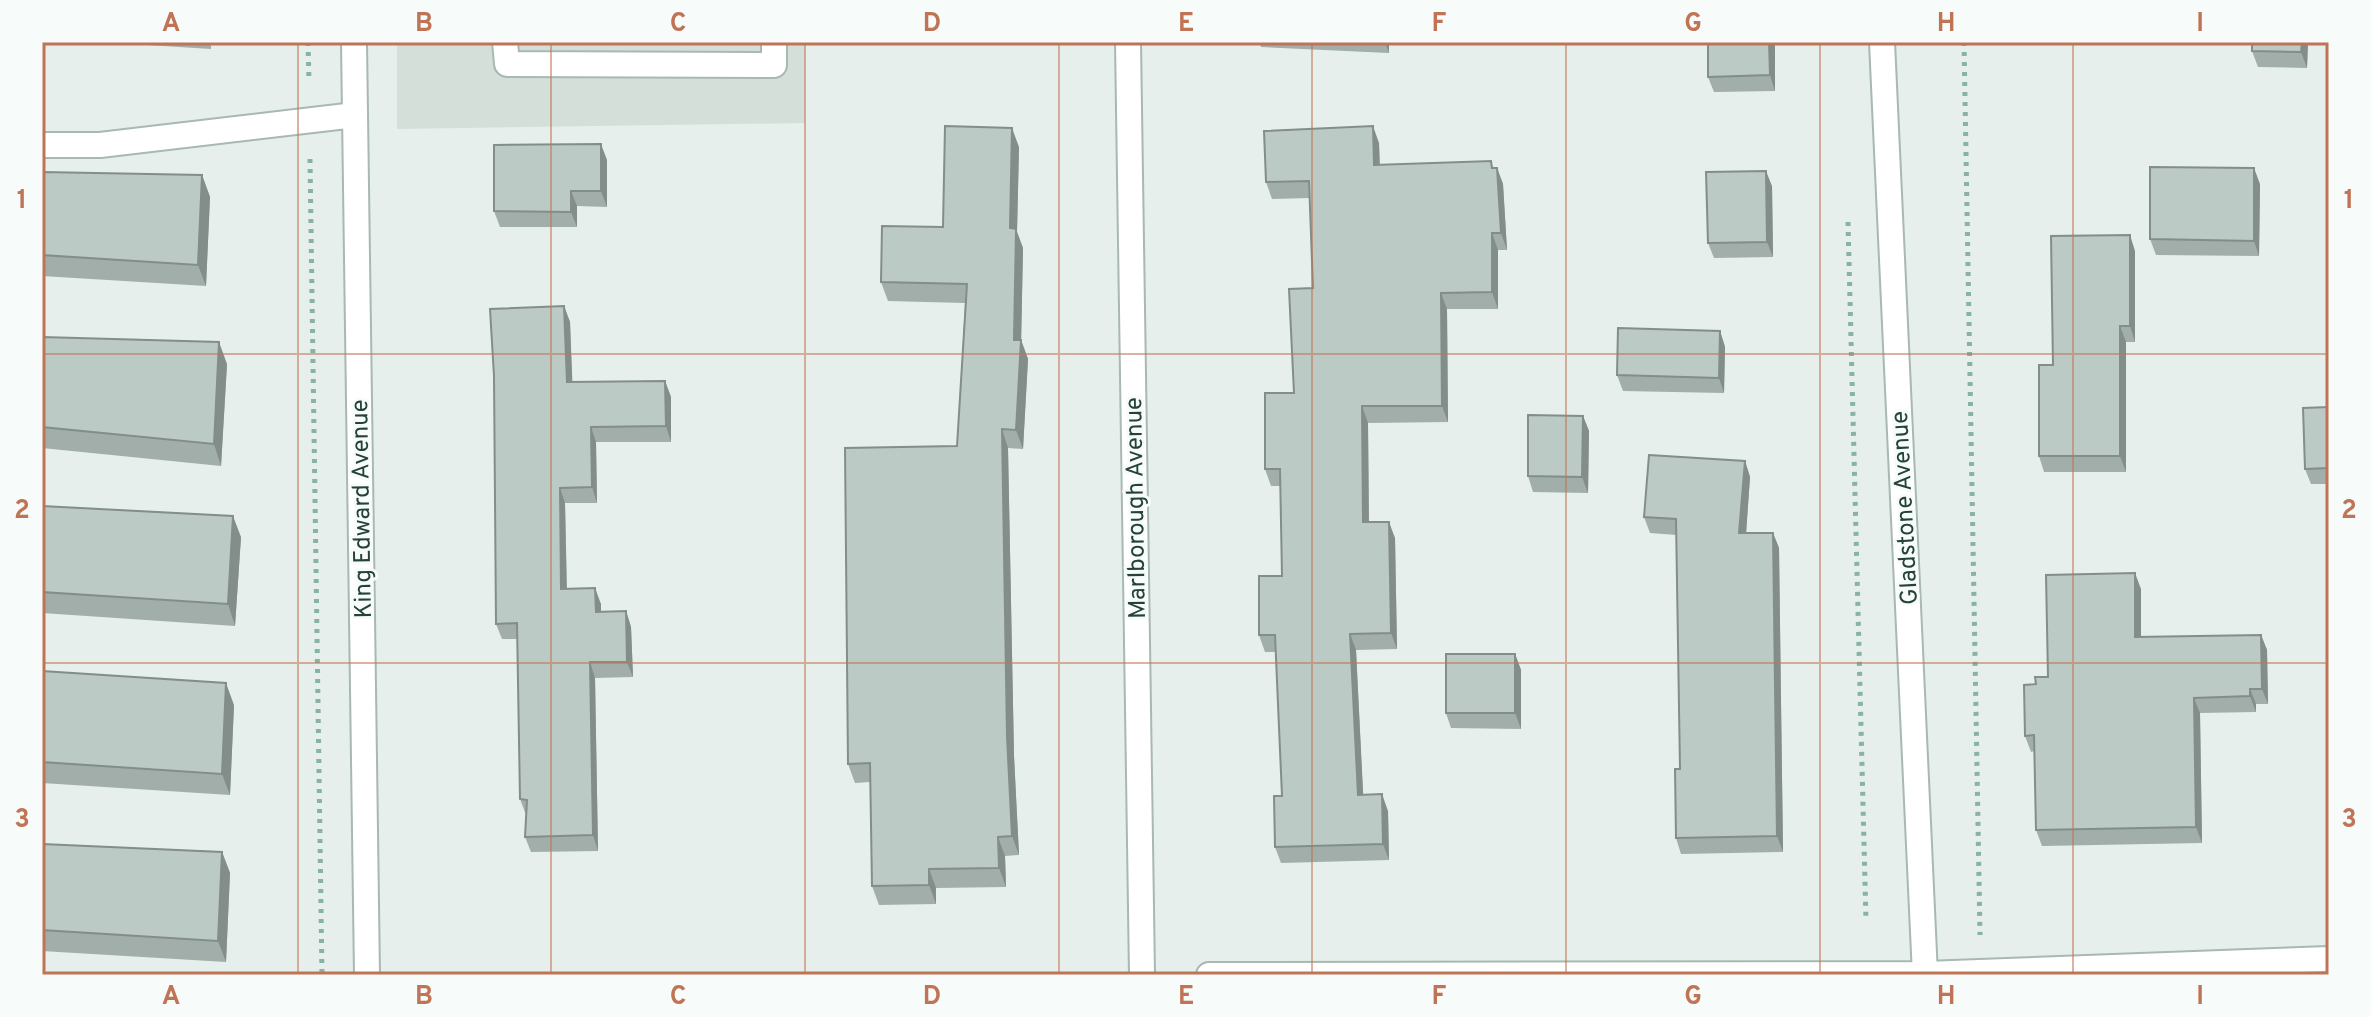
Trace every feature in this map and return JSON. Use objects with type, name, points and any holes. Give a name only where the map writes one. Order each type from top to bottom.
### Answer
[{"type":"street","name":"King Edward Avenue","points":[[354,42],[367,975]]},
{"type":"street","points":[[505,42],[507,64],[774,65],[774,42]]},
{"type":"street","name":"Marlborough Avenue","points":[[1128,42],[1142,975]]},
{"type":"street","name":"Gladstone Avenue","points":[[1882,42],[1925,974]]},
{"type":"street","points":[[42,145],[100,145],[355,115]]},
{"type":"street","points":[[1209,975],[1925,974],[2329,959]]},
{"type":"path","points":[[308,42],[322,975]]},
{"type":"path","points":[[1964,42],[1980,936]]},
{"type":"path","points":[[1847,218],[1866,921]]},
{"type":"shaded area","points":[[397,42],[805,42],[805,123],[397,129]]},
{"type":"building","points":[[1708,42],[1769,42],[1770,75],[1708,77]]},
{"type":"building","points":[[2252,42],[2302,42],[2301,52],[2252,51]]},
{"type":"building","points":[[945,126],[1012,128],[1010,228],[1016,229],[1014,340],[1021,340],[1016,430],[1002,429],[1007,737],[1012,836],[998,837],[999,868],[929,869],[929,885],[872,886],[870,763],[848,764],[845,448],[957,446],[967,284],[881,282],[882,226],[943,227]]},
{"type":"building","points":[[1373,126],[1374,165],[1491,161],[1492,168],[1497,168],[1501,233],[1492,233],[1492,292],[1441,293],[1442,406],[1362,406],[1363,522],[1389,522],[1391,633],[1350,634],[1358,795],[1382,794],[1383,844],[1275,847],[1274,796],[1282,796],[1275,635],[1259,635],[1259,576],[1282,576],[1280,469],[1265,469],[1265,393],[1294,393],[1289,289],[1313,288],[1309,181],[1266,182],[1264,131]]},
{"type":"building","points":[[601,144],[601,191],[571,191],[571,212],[494,211],[494,145]]},
{"type":"building","points":[[2150,167],[2254,168],[2254,241],[2150,239]]},
{"type":"building","points":[[1766,171],[1767,242],[1708,243],[1706,172]]},
{"type":"building","points":[[42,172],[202,175],[198,265],[42,255]]},
{"type":"building","points":[[2130,235],[2130,326],[2120,326],[2120,456],[2039,456],[2039,365],[2053,365],[2051,236]]},
{"type":"building","points":[[564,306],[567,382],[665,381],[666,426],[591,427],[592,487],[560,488],[561,589],[595,588],[596,612],[626,611],[627,662],[590,662],[593,835],[525,837],[527,800],[520,799],[517,623],[496,624],[494,376],[490,309]]},
{"type":"building","points":[[1618,328],[1720,331],[1719,378],[1617,375]]},
{"type":"building","points":[[42,337],[219,342],[214,444],[42,427]]},
{"type":"building","points":[[2329,407],[2329,468],[2305,469],[2303,408]]},
{"type":"building","points":[[1528,415],[1583,416],[1582,477],[1528,476]]},
{"type":"building","points":[[1649,455],[1745,461],[1739,533],[1773,533],[1777,836],[1676,838],[1675,769],[1680,769],[1676,519],[1644,517]]},
{"type":"building","points":[[42,506],[233,516],[228,604],[42,592]]},
{"type":"building","points":[[2135,573],[2135,637],[2261,635],[2262,689],[2250,689],[2250,696],[2194,698],[2196,827],[2036,830],[2034,735],[2025,736],[2024,685],[2036,684],[2035,677],[2048,677],[2046,575]]},
{"type":"building","points":[[1446,654],[1515,654],[1515,713],[1446,713]]},
{"type":"building","points":[[42,671],[226,683],[222,774],[42,762]]},
{"type":"building","points":[[42,844],[222,852],[218,941],[42,930]]}]
